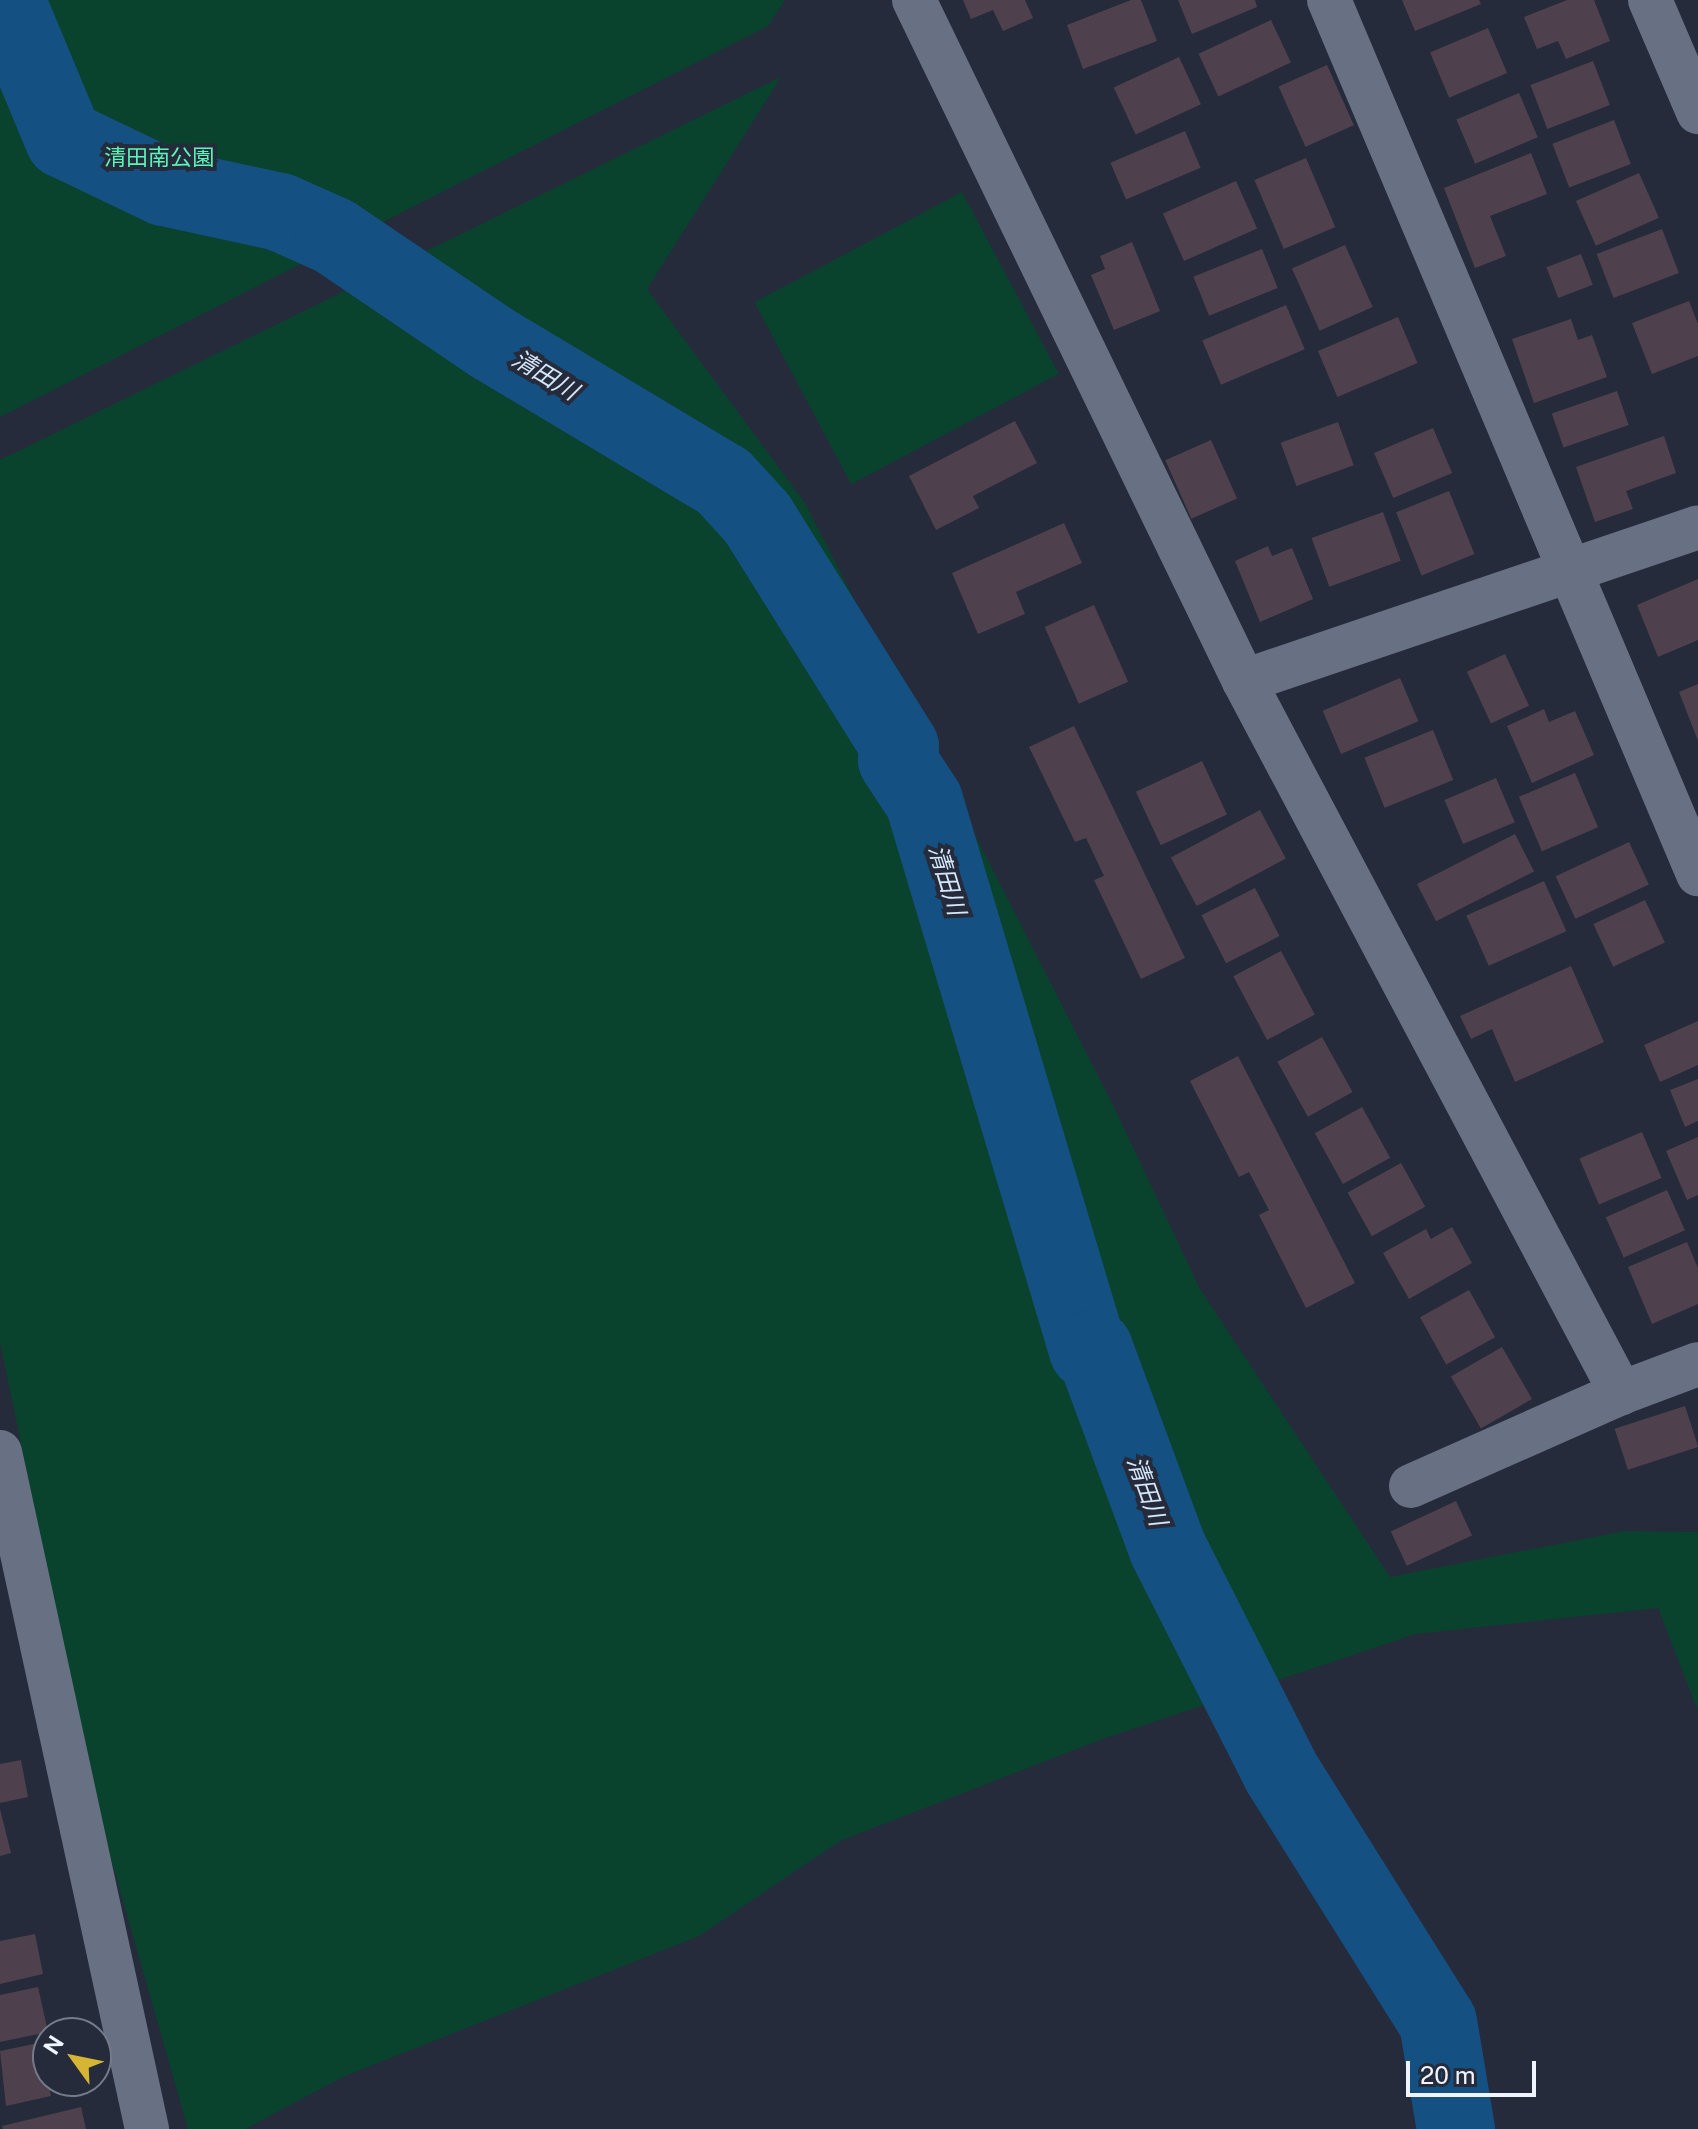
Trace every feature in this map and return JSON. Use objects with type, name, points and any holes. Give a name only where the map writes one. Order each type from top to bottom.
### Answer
[{"type":"street","points":[[914,0],[1244,681],[1621,1393]]},
{"type":"street","points":[[1329,0],[1698,874]]},
{"type":"street","points":[[1650,0],[1698,112]]},
{"type":"street","points":[[1244,681],[1698,527]]},
{"type":"street","points":[[1411,1486],[1621,1393],[1698,1364]]},
{"type":"street","points":[[0,1452],[147,2129]]},
{"type":"green space","name":"清田南公園","points":[[0,0],[785,0],[768,26],[0,417]]},
{"type":"green space","points":[[781,77],[647,289],[805,503],[1114,1107],[1200,1289],[1390,1577],[1624,1531],[1698,1532],[1698,1711],[1658,1608],[1415,1634],[1097,1741],[840,1841],[699,1936],[345,2076],[245,2129],[188,2129],[96,1806],[0,1342],[0,460]]},
{"type":"green space","points":[[962,192],[1059,374],[851,484],[755,302]]},
{"type":"building","points":[[963,0],[1025,0],[1033,18],[1003,31],[993,10],[971,19]]},
{"type":"building","points":[[1131,0],[1141,0],[1157,41],[1083,69],[1067,25]]},
{"type":"building","points":[[1178,0],[1255,0],[1257,7],[1192,34]]},
{"type":"building","points":[[1402,0],[1479,0],[1481,4],[1415,31]]},
{"type":"building","points":[[1567,0],[1594,0],[1610,41],[1566,59],[1558,41],[1537,49],[1524,17]]},
{"type":"building","points":[[1271,20],[1291,63],[1218,96],[1198,54]]},
{"type":"building","points":[[1488,28],[1507,73],[1449,98],[1430,53]]},
{"type":"building","points":[[1179,57],[1201,104],[1136,135],[1114,87]]},
{"type":"building","points":[[1593,61],[1610,105],[1547,129],[1530,85]]},
{"type":"building","points":[[1327,65],[1354,125],[1305,147],[1279,87]]},
{"type":"building","points":[[1519,93],[1538,137],[1475,164],[1456,120]]},
{"type":"building","points":[[1614,120],[1631,164],[1569,188],[1552,144]]},
{"type":"building","points":[[1185,131],[1201,168],[1126,199],[1110,163]]},
{"type":"building","points":[[1531,153],[1547,194],[1490,216],[1506,256],[1475,268],[1444,188]]},
{"type":"building","points":[[1306,158],[1335,227],[1284,249],[1254,180]]},
{"type":"building","points":[[1639,173],[1659,218],[1596,246],[1576,201]]},
{"type":"building","points":[[1236,181],[1257,229],[1184,261],[1163,214]]},
{"type":"building","points":[[1662,229],[1679,273],[1613,298],[1597,254]]},
{"type":"building","points":[[1132,242],[1160,311],[1114,330],[1091,275],[1105,269],[1100,256]]},
{"type":"building","points":[[1345,245],[1373,307],[1320,331],[1292,269]]},
{"type":"building","points":[[1262,249],[1278,288],[1209,316],[1193,277]]},
{"type":"building","points":[[1581,254],[1593,285],[1558,298],[1546,267]]},
{"type":"building","points":[[1689,301],[1698,324],[1698,356],[1652,374],[1632,323]]},
{"type":"building","points":[[1286,305],[1305,349],[1221,385],[1202,341]]},
{"type":"building","points":[[1398,317],[1418,363],[1337,397],[1318,351]]},
{"type":"building","points":[[1571,319],[1578,340],[1592,335],[1607,377],[1534,403],[1512,339]]},
{"type":"building","points":[[1617,391],[1629,425],[1563,448],[1552,413]]},
{"type":"building","points":[[1015,421],[1037,463],[973,496],[979,508],[936,530],[909,476]]},
{"type":"building","points":[[1338,422],[1354,465],[1296,486],[1281,443]]},
{"type":"building","points":[[1433,428],[1452,473],[1393,498],[1374,453]]},
{"type":"building","points":[[1664,436],[1676,473],[1626,491],[1633,509],[1595,522],[1576,467]]},
{"type":"building","points":[[1211,440],[1237,498],[1191,519],[1165,460]]},
{"type":"building","points":[[1449,491],[1474,554],[1422,575],[1396,512]]},
{"type":"building","points":[[1383,512],[1401,561],[1329,587],[1312,538]]},
{"type":"building","points":[[1064,523],[1082,563],[1016,592],[1025,614],[978,634],[952,573]]},
{"type":"building","points":[[1268,546],[1272,556],[1292,548],[1313,599],[1260,622],[1235,561]]},
{"type":"building","points":[[1698,579],[1698,640],[1658,657],[1637,605]]},
{"type":"building","points":[[1094,605],[1128,682],[1079,704],[1045,627]]},
{"type":"building","points":[[1505,654],[1529,706],[1491,723],[1467,672]]},
{"type":"building","points":[[1400,678],[1418,721],[1341,754],[1323,711]]},
{"type":"building","points":[[1698,684],[1698,741],[1679,692]]},
{"type":"building","points":[[1544,709],[1549,722],[1575,711],[1594,755],[1532,783],[1507,726]]},
{"type":"building","points":[[1074,726],[1185,958],[1141,979],[1094,880],[1104,876],[1086,838],[1075,842],[1029,747]]},
{"type":"building","points":[[1433,730],[1453,780],[1385,808],[1364,758]]},
{"type":"building","points":[[1202,761],[1227,814],[1161,845],[1136,792]]},
{"type":"building","points":[[1575,773],[1598,827],[1542,851],[1519,797]]},
{"type":"building","points":[[1496,778],[1515,822],[1463,844],[1444,800]]},
{"type":"building","points":[[1260,810],[1286,859],[1197,906],[1171,857]]},
{"type":"building","points":[[1515,834],[1534,871],[1436,921],[1417,884]]},
{"type":"building","points":[[1629,842],[1649,885],[1575,919],[1556,876]]},
{"type":"building","points":[[1544,881],[1566,931],[1489,966],[1466,916]]},
{"type":"building","points":[[1255,888],[1280,936],[1226,963],[1202,915]]},
{"type":"building","points":[[1645,900],[1665,943],[1613,967],[1593,924]]},
{"type":"building","points":[[1281,951],[1315,1015],[1267,1040],[1233,976]]},
{"type":"building","points":[[1571,966],[1604,1042],[1515,1082],[1492,1029],[1471,1039],[1460,1016]]},
{"type":"building","points":[[1698,1021],[1698,1065],[1660,1082],[1644,1045]]},
{"type":"building","points":[[1322,1037],[1353,1092],[1308,1117],[1277,1062]]},
{"type":"building","points":[[1238,1056],[1355,1283],[1306,1308],[1259,1215],[1269,1210],[1249,1172],[1239,1177],[1190,1081]]},
{"type":"building","points":[[1698,1079],[1698,1121],[1685,1127],[1670,1090]]},
{"type":"building","points":[[1362,1107],[1390,1158],[1343,1184],[1315,1133]]},
{"type":"building","points":[[1642,1132],[1662,1178],[1599,1205],[1579,1159]]},
{"type":"building","points":[[1698,1137],[1698,1195],[1687,1200],[1666,1151]]},
{"type":"building","points":[[1401,1163],[1425,1207],[1372,1236],[1348,1193]]},
{"type":"building","points":[[1667,1190],[1685,1230],[1624,1257],[1606,1217]]},
{"type":"building","points":[[1452,1227],[1472,1263],[1409,1299],[1383,1253],[1426,1229],[1431,1239]]},
{"type":"building","points":[[1687,1242],[1698,1268],[1698,1304],[1652,1324],[1628,1267]]},
{"type":"building","points":[[1469,1290],[1495,1337],[1446,1364],[1420,1317]]},
{"type":"building","points":[[1502,1347],[1532,1399],[1481,1428],[1451,1376]]},
{"type":"building","points":[[1685,1406],[1698,1447],[1628,1470],[1615,1429]]},
{"type":"building","points":[[1456,1501],[1472,1535],[1407,1566],[1391,1531]]},
{"type":"building","points":[[21,1760],[28,1797],[0,1803],[0,1764]]},
{"type":"building","points":[[0,1809],[11,1853],[0,1856]]},
{"type":"building","points":[[35,1934],[43,1974],[0,1984],[0,1941]]},
{"type":"building","points":[[38,1987],[45,2017],[32,2017],[32,2035],[0,2042],[0,1995]]},
{"type":"building","points":[[32,2044],[32,2097],[46,2097],[6,2106],[0,2051]]},
{"type":"building","points":[[81,2107],[86,2129],[3,2129],[2,2126]]},
{"type":"waterway","name":"清田川","points":[[6,0],[64,139],[164,187],[280,212],[334,236],[492,343],[723,481],[757,518],[900,747],[897,760],[924,801],[1088,1350],[1094,1349],[1168,1549],[1281,1772],[1438,2022],[1456,2129]]}]
